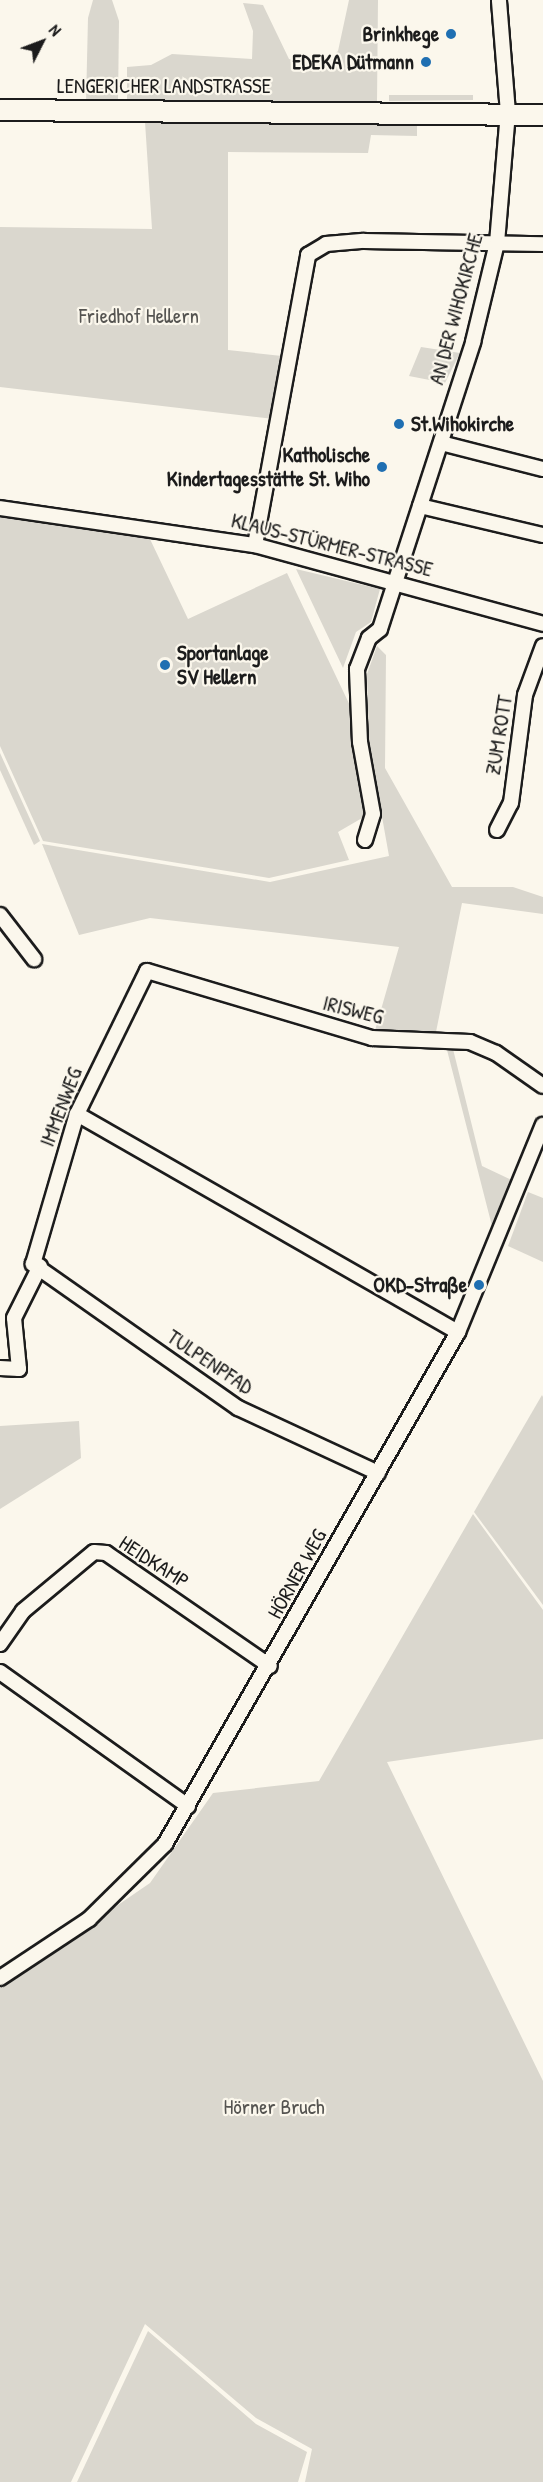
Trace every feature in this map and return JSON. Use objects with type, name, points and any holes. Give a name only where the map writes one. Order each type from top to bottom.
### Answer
[{"type":"main road","name":"LENGERICHER LANDSTRASSE","points":[[0,110],[543,115]]},
{"type":"street","name":"AN DER WIHOKIRCHE","points":[[365,840],[374,814],[360,742],[357,669],[369,638],[380,628],[394,579],[441,443],[497,243],[508,113],[499,0]]},
{"type":"street","points":[[255,544],[308,255],[326,244],[364,241],[543,244]]},
{"type":"street","points":[[441,443],[543,469]]},
{"type":"street","points":[[420,506],[543,535]]},
{"type":"street","name":"KLAUS-STÜRMER-STRASSE","points":[[0,508],[255,544],[394,579],[543,624]]},
{"type":"street","name":"ZUM ROTT","points":[[497,830],[511,802],[525,695],[543,646]]},
{"type":"street","points":[[0,915],[34,959]]},
{"type":"street","name":"IRISWEG","points":[[147,971],[372,1038],[470,1042],[496,1053],[543,1086]]},
{"type":"street","name":"IMMENWEG","points":[[14,1318],[36,1265],[77,1114],[147,971]]},
{"type":"street","points":[[77,1114],[458,1332]]},
{"type":"street","name":"HÖRNER WEG","points":[[0,1978],[98,1911],[164,1846],[270,1666],[458,1332],[543,1125]]},
{"type":"street","name":"TULPENPFAD","points":[[36,1265],[238,1408],[378,1473]]},
{"type":"street","points":[[0,1315],[14,1318],[20,1369],[0,1368]]},
{"type":"street","name":"HEIDKAMP","points":[[0,1644],[24,1611],[94,1552],[106,1553],[270,1666]]},
{"type":"street","points":[[0,1672],[188,1806]]},
{"type":"green space","points":[[93,0],[112,0],[119,21],[118,102],[86,103],[88,18]]},
{"type":"green space","points":[[349,0],[378,0],[377,102],[127,102],[127,67],[151,65],[172,54],[252,59],[253,31],[243,3],[263,5],[289,59],[323,67],[338,51]]},
{"type":"green space","points":[[389,95],[473,95],[473,100],[389,101]]},
{"type":"green space","name":"Friedhof Hellern","points":[[152,116],[342,118],[417,126],[417,136],[371,135],[368,153],[228,152],[228,350],[282,356],[274,419],[0,387],[0,227],[152,229],[145,122]]},
{"type":"green space","points":[[421,347],[460,353],[445,383],[409,376]]},
{"type":"green space","name":"Sportanlage SV Hellern","points":[[0,517],[149,537],[188,619],[287,573],[353,712],[369,814],[338,832],[349,860],[269,878],[43,841],[0,746]]},
{"type":"green space","points":[[296,569],[380,589],[371,622],[356,632],[343,668]]},
{"type":"green space","points":[[377,646],[386,655],[385,768],[452,887],[513,887],[543,897],[543,914],[462,903],[436,1032],[374,1034],[399,947],[150,918],[79,935],[42,844],[270,882],[389,856],[369,744],[367,674]]},
{"type":"green space","points":[[0,753],[40,841],[34,845],[0,770]]},
{"type":"green space","points":[[453,1049],[482,1166],[514,1181],[494,1234],[447,1050]]},
{"type":"green space","points":[[528,1192],[543,1198],[543,1262],[508,1246]]},
{"type":"green space","points":[[542,1395],[543,1397],[543,1605],[474,1512]]},
{"type":"green space","points":[[79,1421],[81,1458],[0,1509],[0,1426]]},
{"type":"green space","name":"Hörner Bruch","points":[[473,1514],[543,1610],[543,1739],[387,1762],[543,2081],[543,2482],[305,2482],[312,2449],[256,2418],[145,2324],[71,2482],[0,2482],[0,1986],[150,1883],[213,1793],[319,1781]]},
{"type":"green space","points":[[148,2331],[256,2424],[307,2452],[298,2482],[77,2482]]},
{"type":"place","name":"Brinkhege","points":[[451,34]]},
{"type":"place","name":"EDEKA Dütmann","points":[[426,62]]},
{"type":"place","name":"St.Wihokirche","points":[[399,424]]},
{"type":"place","name":"Katholische Kindertagesstätte St. Wiho","points":[[382,467]]},
{"type":"place","name":"Sportanlage SV Hellern","points":[[165,665]]},
{"type":"place","name":"OKD-Straße","points":[[479,1285]]}]
